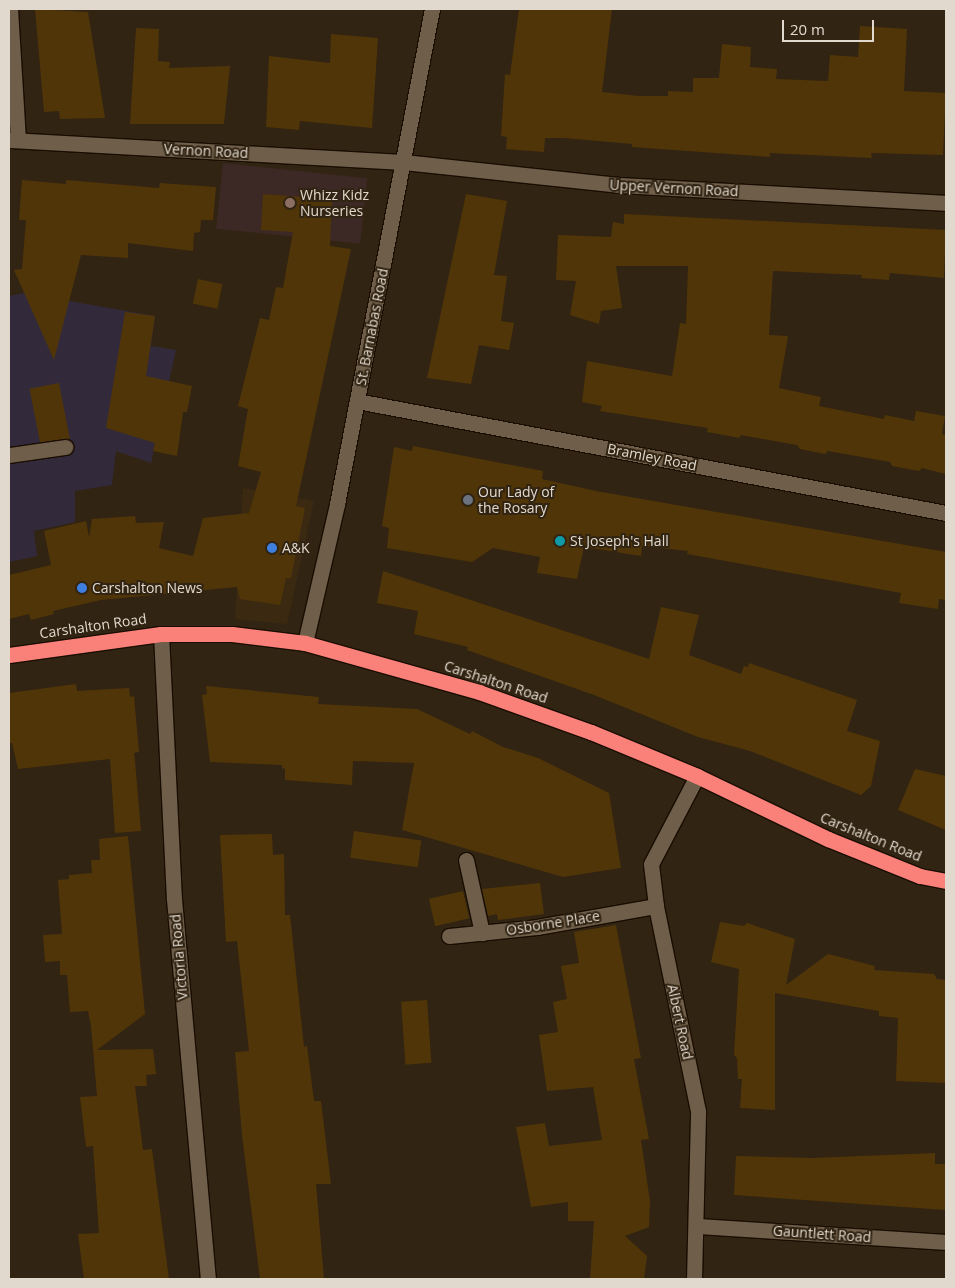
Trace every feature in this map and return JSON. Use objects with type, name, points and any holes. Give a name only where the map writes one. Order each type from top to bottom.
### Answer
[{"type":"highway","name":"Carshalton Road","points":[[9,655],[162,634],[232,634],[305,643],[479,692],[590,732],[697,776],[828,839],[920,876],[946,881]]},
{"type":"street","points":[[10,9],[14,140]]},
{"type":"street","name":"St. Barnabas Road","points":[[305,643],[357,401],[432,9]]},
{"type":"street","name":"Vernon Road","points":[[14,140],[404,162]]},
{"type":"street","name":"Upper Vernon Road","points":[[404,162],[618,185],[946,203]]},
{"type":"street","name":"Bramley Road","points":[[357,401],[946,513]]},
{"type":"street","points":[[9,455],[65,447]]},
{"type":"street","name":"Victoria Road","points":[[162,634],[174,900],[208,1279]]},
{"type":"street","name":"Albert Road","points":[[694,1279],[698,1226],[698,1111],[656,906],[651,864],[697,776]]},
{"type":"street","points":[[466,860],[482,933]]},
{"type":"street","name":"Osborne Place","points":[[449,936],[537,927],[656,906]]},
{"type":"street","name":"Gauntlett Road","points":[[698,1226],[946,1242]]},
{"type":"shaded area","name":"Whizz Kidz Nurseries","points":[[223,163],[367,178],[360,244],[216,229]]},
{"type":"shaded area","points":[[24,293],[155,316],[151,346],[176,350],[151,463],[116,451],[112,485],[75,491],[75,522],[34,531],[37,556],[9,562],[9,296]]},
{"type":"shaded area","points":[[243,488],[314,501],[287,624],[235,619]]},
{"type":"building","points":[[35,9],[88,12],[105,118],[60,119],[59,111],[44,112]]},
{"type":"building","points":[[519,9],[612,9],[602,92],[639,96],[668,96],[668,91],[693,92],[693,78],[719,78],[722,44],[751,47],[750,67],[777,69],[776,79],[828,81],[830,55],[858,57],[860,26],[907,29],[904,91],[946,93],[943,155],[871,153],[872,158],[770,153],[770,157],[632,147],[632,144],[564,138],[545,138],[544,152],[506,149],[507,137],[501,136],[505,74],[510,75]]},
{"type":"building","points":[[136,28],[159,29],[158,61],[170,62],[169,68],[230,66],[224,124],[130,124]]},
{"type":"building","points":[[331,34],[378,38],[372,128],[300,121],[299,130],[266,127],[269,56],[330,63]]},
{"type":"building","points":[[22,180],[66,184],[66,180],[159,188],[160,183],[216,187],[213,220],[201,220],[200,232],[194,233],[193,251],[128,243],[128,258],[81,255],[54,360],[14,270],[22,269],[26,220],[19,220]]},
{"type":"building","points":[[263,194],[332,199],[330,246],[351,249],[296,506],[305,508],[291,578],[286,578],[280,605],[240,599],[237,587],[101,600],[53,611],[54,614],[31,620],[29,614],[9,619],[9,575],[51,565],[44,531],[86,521],[89,537],[92,519],[135,516],[136,523],[164,522],[159,548],[193,556],[203,518],[249,513],[261,472],[238,466],[248,409],[238,406],[260,318],[269,320],[276,287],[283,288],[293,232],[261,230]]},
{"type":"building","points":[[466,194],[507,201],[494,275],[507,276],[501,321],[514,323],[509,350],[479,345],[471,384],[427,378]]},
{"type":"building","points":[[624,214],[946,230],[944,278],[890,273],[889,280],[861,278],[862,275],[773,271],[769,335],[788,336],[779,388],[821,397],[819,406],[884,419],[885,415],[914,421],[916,411],[945,416],[942,434],[946,435],[946,474],[922,468],[919,471],[892,466],[890,462],[828,451],[825,454],[800,449],[797,445],[740,435],[740,438],[707,432],[708,428],[600,411],[602,406],[582,402],[587,361],[672,376],[680,323],[686,324],[688,266],[616,266],[622,308],[601,311],[599,324],[570,315],[576,281],[556,280],[558,235],[611,237],[613,222],[624,224]]},
{"type":"building","points":[[198,279],[222,284],[217,309],[193,303]]},
{"type":"building","points":[[125,312],[155,316],[146,376],[192,386],[187,412],[183,412],[177,456],[153,451],[155,443],[106,428]]},
{"type":"building","points":[[59,383],[70,439],[40,445],[30,389]]},
{"type":"building","points":[[413,446],[543,471],[542,479],[596,491],[946,552],[946,600],[939,599],[938,609],[899,603],[901,593],[687,554],[688,551],[642,546],[641,556],[584,547],[577,579],[537,573],[540,557],[493,548],[472,562],[387,548],[389,528],[382,526],[394,447],[412,451]]},
{"type":"building","points":[[383,571],[649,659],[661,607],[699,615],[689,655],[741,674],[744,666],[748,667],[749,663],[857,700],[847,731],[880,741],[871,786],[861,795],[750,751],[698,737],[594,695],[467,650],[468,647],[414,634],[418,611],[377,603]]},
{"type":"building","points":[[76,684],[77,691],[129,688],[130,697],[134,696],[139,752],[134,753],[141,831],[115,833],[110,759],[18,769],[12,743],[9,743],[9,693]]},
{"type":"building","points":[[206,686],[319,697],[318,704],[417,709],[470,734],[472,731],[503,747],[538,758],[609,793],[621,868],[563,877],[402,830],[414,763],[353,761],[352,785],[285,780],[285,768],[282,769],[282,765],[210,762],[202,695],[207,694]]},
{"type":"building","points":[[915,769],[946,776],[946,830],[898,810]]},
{"type":"building","points":[[354,831],[421,840],[418,867],[350,858]]},
{"type":"building","points":[[272,834],[273,855],[284,854],[285,915],[290,915],[304,1047],[307,1046],[314,1101],[321,1101],[331,1184],[316,1184],[324,1279],[260,1279],[242,1135],[235,1052],[249,1051],[237,941],[226,942],[220,835]]},
{"type":"building","points":[[128,836],[145,1014],[97,1050],[153,1049],[156,1074],[146,1075],[147,1086],[135,1086],[143,1150],[152,1149],[169,1279],[84,1279],[78,1234],[99,1233],[93,1146],[86,1147],[80,1097],[97,1096],[91,1026],[88,1011],[70,1012],[67,975],[60,975],[60,961],[45,962],[43,935],[62,934],[58,880],[69,879],[69,875],[92,873],[91,860],[100,860],[99,839]]},
{"type":"building","points":[[540,883],[544,914],[498,920],[497,914],[488,916],[482,889]]},
{"type":"building","points":[[463,891],[469,918],[435,926],[429,899]]},
{"type":"building","points":[[720,922],[744,926],[747,923],[795,939],[786,985],[828,954],[875,966],[874,970],[934,974],[937,979],[946,980],[946,1083],[896,1081],[898,1018],[879,1016],[879,1011],[775,993],[775,1110],[740,1108],[742,1079],[738,1079],[737,1058],[734,1055],[739,969],[711,962]]},
{"type":"building","points":[[616,925],[641,1058],[634,1059],[649,1139],[641,1140],[650,1201],[649,1227],[625,1236],[647,1256],[644,1279],[590,1279],[594,1221],[568,1221],[568,1202],[531,1207],[516,1127],[545,1123],[549,1146],[602,1140],[593,1087],[547,1091],[539,1035],[558,1032],[553,1002],[567,999],[561,966],[579,963],[574,932]]},
{"type":"building","points":[[427,1000],[431,1063],[405,1065],[401,1002]]},
{"type":"building","points":[[935,1153],[935,1164],[946,1164],[946,1210],[734,1195],[736,1156],[812,1158]]},
{"type":"place","name":"Whizz Kidz Nurseries","points":[[290,203]]},
{"type":"place","name":"Our Lady of the Rosary","points":[[468,500]]},
{"type":"place","name":"St Joseph's Hall","points":[[560,541]]},
{"type":"place","name":"A&K","points":[[272,548]]},
{"type":"place","name":"Carshalton News","points":[[82,588]]}]
